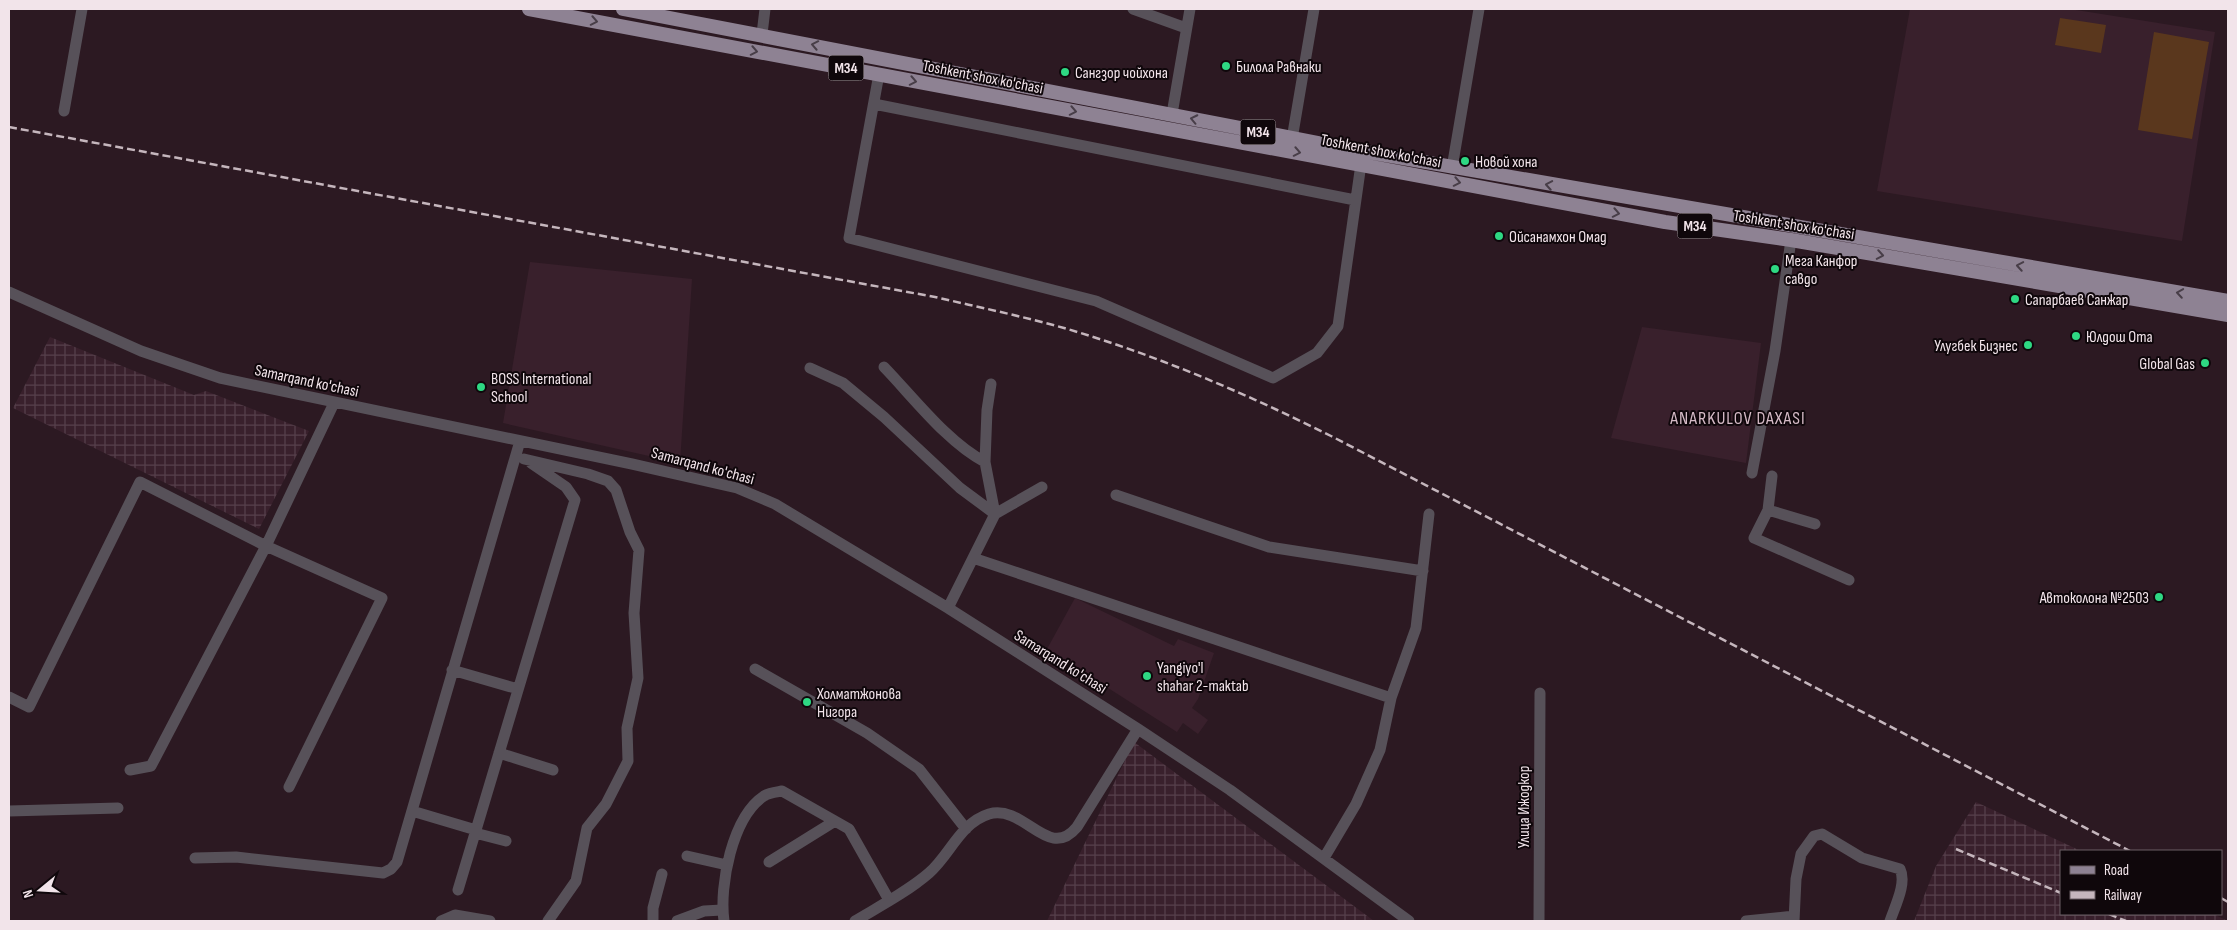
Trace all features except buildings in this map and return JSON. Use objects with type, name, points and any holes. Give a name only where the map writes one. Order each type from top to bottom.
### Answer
[{"type":"main road","name":"Toshkent shox ko'chasi","points":[[529,9],[879,74],[1221,132],[1361,164],[1665,222],[1791,240],[2228,315]]},
{"type":"main road","name":"Toshkent shox ko'chasi","points":[[623,9],[762,34],[1172,114],[1221,132],[1292,139],[2228,301]]},
{"type":"street","points":[[64,111],[82,9]]},
{"type":"street","points":[[762,34],[765,9]]},
{"type":"street","points":[[1134,9],[1186,28]]},
{"type":"street","points":[[1172,114],[1190,9]]},
{"type":"street","points":[[1292,139],[1314,9]]},
{"type":"street","points":[[1452,168],[1479,9]]},
{"type":"street","points":[[879,74],[849,238],[1096,301],[1274,378],[1317,353],[1338,326],[1361,164]]},
{"type":"street","points":[[874,104],[1356,200]]},
{"type":"street","points":[[1752,473],[1775,351],[1791,240]]},
{"type":"street","name":"Samarqand ko'chasi","points":[[9,292],[126,345],[171,363],[253,386],[688,477],[737,488],[757,496],[794,514],[948,608],[1138,729],[1230,790],[1409,921]]},
{"type":"street","points":[[884,367],[950,436],[970,454],[985,462]]},
{"type":"street","points":[[810,368],[843,383],[884,417],[960,488],[995,514]]},
{"type":"street","points":[[991,384],[987,410],[985,462],[995,514]]},
{"type":"street","points":[[130,770],[151,766],[266,546],[334,403]]},
{"type":"street","points":[[195,858],[236,857],[383,873],[391,869],[397,862],[452,670],[520,458],[520,441]]},
{"type":"street","points":[[458,890],[574,500],[566,487],[520,458]]},
{"type":"street","points":[[520,458],[588,474],[608,481],[616,490],[630,532],[639,550],[634,613],[638,678],[627,728],[628,761],[606,804],[587,828],[576,881],[548,921]]},
{"type":"street","points":[[1772,476],[1768,510],[1754,538],[1849,580]]},
{"type":"street","points":[[9,697],[29,707],[140,482],[266,546],[382,598],[289,787]]},
{"type":"street","points":[[948,608],[995,514],[1042,488]]},
{"type":"street","points":[[1116,495],[1269,547],[1424,571]]},
{"type":"street","points":[[1768,510],[1815,524]]},
{"type":"street","points":[[1324,858],[1356,804],[1380,750],[1391,698],[1416,628],[1430,514]]},
{"type":"street","points":[[973,558],[1391,698]]},
{"type":"street","points":[[755,668],[868,733],[918,769],[966,829]]},
{"type":"street","points":[[452,670],[518,689]]},
{"type":"street","name":"Улица Ижодкор","points":[[1539,921],[1540,693]]},
{"type":"street","points":[[855,921],[930,872],[966,829],[987,815],[1001,812],[1014,816],[1049,837],[1058,839],[1067,836],[1077,826],[1138,729]]},
{"type":"street","points":[[499,754],[553,770]]},
{"type":"street","points":[[677,921],[704,911],[723,916],[724,878],[746,813],[764,795],[782,791],[849,829],[888,900]]},
{"type":"street","points":[[9,812],[118,808]]},
{"type":"street","points":[[412,811],[506,841]]},
{"type":"street","points":[[769,862],[834,821]]},
{"type":"street","points":[[1746,921],[1794,919],[1796,879],[1801,854],[1814,836],[1822,834],[1862,858],[1900,868],[1903,874],[1902,882],[1890,921]]},
{"type":"street","points":[[687,856],[727,866]]},
{"type":"street","points":[[653,921],[653,908],[662,874]]},
{"type":"street","points":[[441,921],[455,915],[490,921]]},
{"type":"shaded area","points":[[1910,9],[2070,9],[2215,32],[2182,241],[1877,191]]},
{"type":"shaded area","points":[[2060,18],[2106,25],[2101,53],[2055,45]]},
{"type":"shaded area","points":[[2154,32],[2209,42],[2192,139],[2138,130]]},
{"type":"shaded area","points":[[530,262],[692,279],[680,463],[503,423]]},
{"type":"shaded area","points":[[1642,327],[1761,343],[1746,463],[1611,438]]},
{"type":"shaded area","points":[[50,337],[194,395],[206,391],[309,431],[259,529],[13,408]]},
{"type":"shaded area","name":"Yangiyo'l shahar 2-maktab","points":[[1075,598],[1174,646],[1178,639],[1214,653],[1198,699],[1192,708],[1208,720],[1198,734],[1183,723],[1177,732],[1047,649]]},
{"type":"shaded area","points":[[1134,742],[1374,921],[1047,921]]},
{"type":"shaded area","points":[[1976,802],[2079,850],[2060,850],[2060,915],[2215,915],[2228,921],[1914,921],[1936,866]]},
{"type":"railway","points":[[9,127],[935,297],[1064,328],[1132,350],[1233,390],[1331,436],[2128,850]]},
{"type":"railway","points":[[1956,849],[2060,893]]},
{"type":"railway","points":[[2222,899],[2228,902]]},
{"type":"railway","points":[[2111,915],[2126,921]]},
{"type":"place","name":"Билола Равнаки","points":[[1226,66]]},
{"type":"place","name":"Сангзор чойхона","points":[[1065,72]]},
{"type":"place","name":"Новой хона","points":[[1465,161]]},
{"type":"place","name":"Ойсанамхон Омад","points":[[1499,236]]},
{"type":"place","name":"Мега Канфор савдо","points":[[1775,269]]},
{"type":"place","name":"Сапарбаев Санжар","points":[[2015,299]]},
{"type":"place","name":"Юлдош Ота","points":[[2076,336]]},
{"type":"place","name":"Улугбек Бизнес","points":[[2028,345]]},
{"type":"place","name":"Global Gas","points":[[2205,363]]},
{"type":"place","name":"BOSS International School","points":[[481,387]]},
{"type":"place","name":"Автоколона №2503","points":[[2159,597]]},
{"type":"place","name":"Yangiyo'l shahar 2-maktab","points":[[1147,676]]},
{"type":"place","name":"Холматжонова Нигора","points":[[807,702]]},
{"type":"district","name":"ANARKULOV DAXASI","points":[[1738,418]]}]
